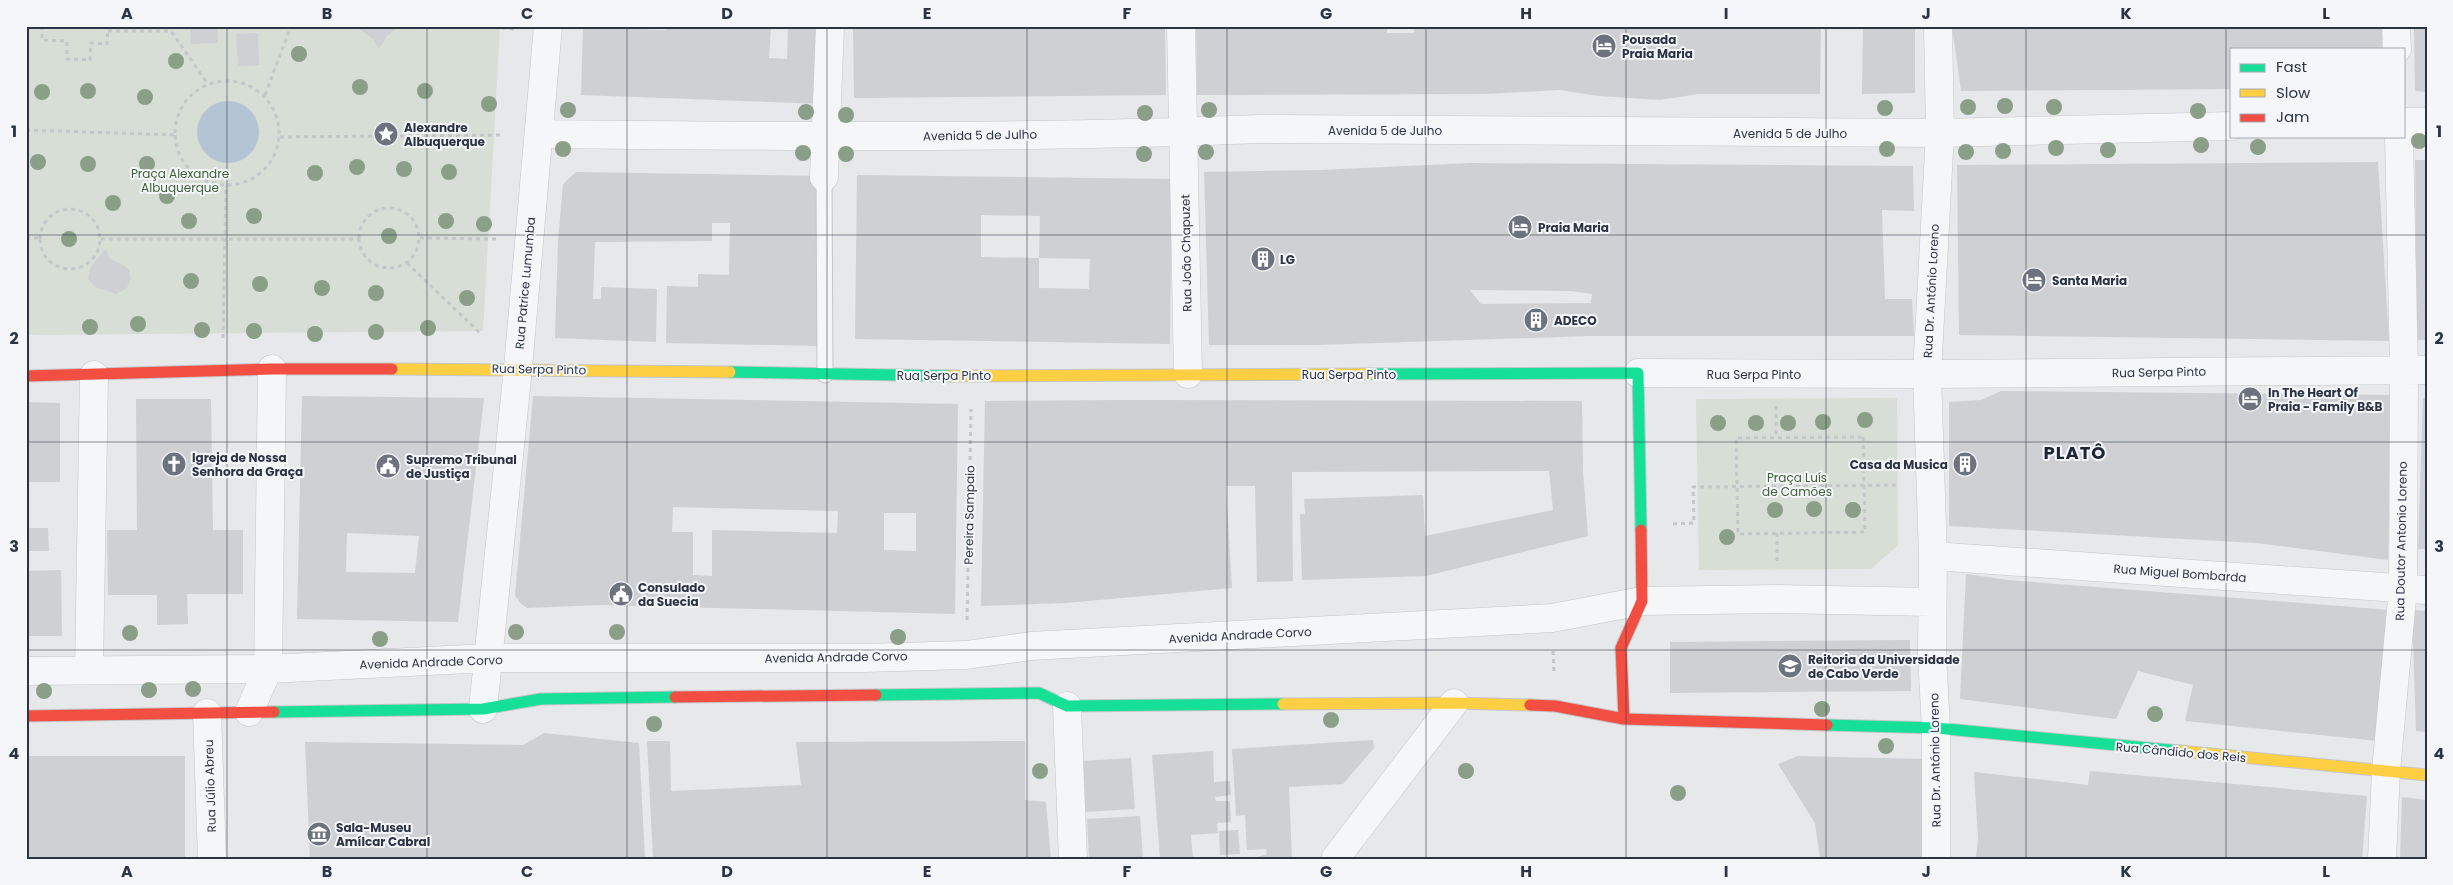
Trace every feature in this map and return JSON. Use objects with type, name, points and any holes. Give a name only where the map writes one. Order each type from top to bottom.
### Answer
[{"type":"street","name":"Rua Patrice Lumumba","points":[[483,709],[518,368],[548,26]]},
{"type":"street","points":[[824,177],[824,137],[830,26]]},
{"type":"street","name":"Rua João Chapuzet","points":[[1182,26],[1188,374]]},
{"type":"street","name":"Rua Dr. António Loreno","points":[[1936,859],[1936,728],[1931,602],[1933,556],[1927,374],[1940,134],[1938,26]]},
{"type":"street","points":[[2396,26],[2397,48]]},
{"type":"street","points":[[2406,122],[2427,122]]},
{"type":"street","name":"Avenida 5 de Julho","points":[[539,134],[824,137],[1184,133],[1270,130],[1940,134],[2230,126]]},
{"type":"street","name":"Rua Doutor Antonio Loreno","points":[[2382,859],[2386,771],[2415,589],[2415,370],[2399,138]]},
{"type":"street","name":"Rua Serpa Pinto","points":[[26,376],[272,369],[518,368],[825,375],[972,376],[1638,373],[1927,374],[2415,370]]},
{"type":"street","points":[[249,712],[268,669],[272,369]]},
{"type":"street","points":[[26,716],[483,709],[541,700],[1039,693],[1067,706],[1454,703],[1555,706],[1624,719],[1622,648],[1642,601],[1638,373]]},
{"type":"street","points":[[89,670],[94,375]]},
{"type":"street","name":"Rua Miguel Bombarda","points":[[1933,556],[2415,589]]},
{"type":"street","name":"Avenida Andrade Corvo","points":[[26,671],[268,669],[488,658],[864,658],[966,655],[1031,646],[1552,618],[1642,601],[1778,599],[1931,602]]},
{"type":"street","points":[[1335,859],[1454,703]]},
{"type":"street","points":[[1067,706],[1074,859]]},
{"type":"street","name":"Rua Júlio Abreu","points":[[207,713],[212,859]]},
{"type":"street","name":"Rua Cândido dos Reis","points":[[1624,719],[1936,728],[2427,775]]},
{"type":"lane","points":[[824,177],[825,375]]},
{"type":"path","points":[[42,26],[42,40],[67,41],[67,59],[90,60],[91,43],[107,44],[108,29],[171,28],[207,83]]},
{"type":"path","points":[[264,95],[291,26]]},
{"type":"path","points":[[228,80],[248,84],[264,95],[276,112],[280,136],[276,153],[265,170],[248,182],[226,186],[207,182],[190,171],[178,153],[174,135],[178,112],[190,95],[207,83],[228,80]]},
{"type":"path","points":[[26,130],[174,135]]},
{"type":"path","points":[[280,136],[539,134]]},
{"type":"path","points":[[223,371],[226,186]]},
{"type":"path","points":[[389,207],[407,213],[418,229],[420,238],[418,248],[407,263],[398,267],[379,266],[364,256],[359,239],[360,228],[364,220],[380,208],[389,207]]},
{"type":"path","points":[[70,208],[88,214],[99,229],[100,239],[94,257],[88,264],[70,269],[60,267],[46,256],[40,238],[46,220],[52,213],[70,208]]},
{"type":"path","points":[[26,238],[40,238]]},
{"type":"path","points":[[420,238],[530,239]]},
{"type":"path","points":[[100,239],[359,239]]},
{"type":"path","points":[[407,263],[518,368]]},
{"type":"path","name":"Pereira Sampaio","points":[[966,655],[972,376]]},
{"type":"path","points":[[1863,437],[1864,486],[1865,532],[1738,534],[1736,438],[1863,437]]},
{"type":"path","points":[[1642,525],[1694,523],[1693,487],[1864,486]]},
{"type":"path","points":[[1552,618],[1555,706]]},
{"type":"green space","name":"Praça Alexandre Albuquerque","points":[[26,26],[500,26],[483,331],[26,335]]},
{"type":"green space","name":"Praça Luís de Camões","points":[[1897,398],[1898,545],[1871,569],[1699,570],[1696,399]]},
{"type":"water","points":[[228,101],[245,106],[250,110],[254,115],[259,132],[254,149],[250,154],[245,158],[228,163],[211,158],[206,154],[202,149],[197,132],[202,115],[206,110],[211,106]]},
{"type":"building","points":[[190,26],[217,26],[218,43],[191,44]]},
{"type":"building","points":[[355,26],[399,26],[386,37],[379,49],[373,39]]},
{"type":"building","points":[[583,26],[633,26],[633,29],[666,30],[666,26],[771,26],[769,58],[787,59],[788,26],[826,26],[824,104],[581,95]]},
{"type":"building","points":[[853,26],[1165,26],[1166,95],[854,98]]},
{"type":"building","points":[[1196,26],[1387,26],[1387,33],[1414,33],[1414,26],[1821,26],[1820,94],[1698,94],[1660,100],[1599,96],[1559,90],[1485,94],[1197,95]]},
{"type":"building","points":[[1863,26],[1915,26],[1915,93],[1862,94]]},
{"type":"building","points":[[1952,26],[2382,26],[2382,48],[2230,48],[2230,89],[1961,91]]},
{"type":"building","points":[[2414,26],[2427,26],[2427,92],[2415,91]]},
{"type":"building","points":[[258,33],[259,65],[238,66],[236,34]]},
{"type":"building","points":[[2415,160],[2427,160],[2427,340],[2417,340]]},
{"type":"building","points":[[2378,162],[2389,341],[1959,335],[1957,165]]},
{"type":"building","points":[[1470,163],[1913,166],[1914,211],[1882,210],[1885,299],[1912,299],[1914,336],[1589,336],[1318,345],[1209,345],[1204,172],[1320,170]],"holes":[[[1470,290],[1571,291],[1592,294],[1591,303],[1481,304]]]},
{"type":"building","points":[[576,172],[822,176],[820,346],[666,343],[667,286],[698,287],[698,274],[729,275],[730,223],[712,223],[712,241],[595,242],[593,299],[601,299],[601,287],[657,289],[656,342],[555,338],[558,241],[563,184]]},
{"type":"building","points":[[857,175],[1172,179],[1170,344],[855,339]],"holes":[[[981,215],[1040,216],[1039,258],[981,257]],[[1039,258],[1090,259],[1089,289],[1039,288]]]},
{"type":"building","points":[[106,249],[110,259],[129,270],[131,278],[127,288],[116,294],[95,287],[88,278],[91,266]]},
{"type":"building","points":[[2001,391],[2392,395],[2388,560],[2256,543],[1949,526],[1949,402],[1981,400]]},
{"type":"building","name":"Supremo Tribunal de Justiça","points":[[302,396],[484,398],[458,622],[297,619]],"holes":[[[347,533],[419,536],[415,573],[346,572]]]},
{"type":"building","points":[[533,396],[958,404],[955,614],[601,605],[527,608],[520,603],[515,595]],"holes":[[[673,507],[838,511],[837,533],[712,530],[712,576],[693,575],[693,532],[672,532]],[[884,513],[916,513],[916,551],[884,550]]]},
{"type":"building","points":[[2423,398],[2427,398],[2427,549],[2418,549]]},
{"type":"building","name":"Igreja de Nossa Senhora da Graça","points":[[136,399],[211,399],[213,530],[243,530],[243,594],[187,594],[188,624],[157,625],[157,595],[108,595],[107,530],[137,530]]},
{"type":"building","points":[[985,401],[1582,401],[1583,471],[1588,536],[1426,576],[1302,580],[1300,514],[1305,514],[1304,499],[1423,495],[1425,536],[1553,510],[1549,471],[1292,472],[1293,581],[1257,582],[1255,486],[1226,486],[1232,588],[1066,603],[981,606]]},
{"type":"building","points":[[26,402],[60,403],[60,482],[26,482]]},
{"type":"building","points":[[26,528],[48,528],[49,551],[26,551]]},
{"type":"building","points":[[61,570],[62,636],[26,636],[26,571]]},
{"type":"building","points":[[1966,574],[2008,580],[2390,610],[2378,741],[2185,721],[2193,685],[2138,671],[2116,719],[1960,699]]},
{"type":"building","points":[[2412,610],[2427,611],[2427,732],[2416,731]]},
{"type":"building","name":"Reitoria da Universidade de Cabo Verde","points":[[1910,640],[1911,691],[1670,693],[1670,642]]},
{"type":"building","points":[[544,733],[639,743],[645,859],[310,859],[305,742],[523,745]]},
{"type":"building","points":[[1373,740],[1374,748],[1343,784],[1289,787],[1292,858],[1251,859],[1267,854],[1266,849],[1247,850],[1245,815],[1236,816],[1232,749]]},
{"type":"building","points":[[647,741],[670,741],[671,791],[801,785],[796,742],[1025,741],[1025,800],[1046,802],[1051,859],[653,859]]},
{"type":"building","points":[[1213,751],[1214,782],[1230,781],[1231,795],[1215,797],[1216,801],[1230,801],[1231,822],[1217,823],[1218,833],[1191,835],[1193,859],[1160,859],[1152,755]]},
{"type":"building","points":[[26,756],[185,756],[185,859],[26,859]]},
{"type":"building","points":[[1798,756],[1923,759],[1925,859],[1820,859],[1815,823],[1778,764]]},
{"type":"building","points":[[1131,758],[1135,809],[1085,812],[1082,761]]},
{"type":"building","points":[[2090,771],[2367,796],[2362,859],[1976,859],[1978,838],[1974,772],[2088,785]]},
{"type":"building","points":[[2402,797],[2427,800],[2427,859],[2400,859]]},
{"type":"building","points":[[1140,816],[1143,859],[1089,859],[1087,819]]},
{"type":"building","points":[[1238,830],[1240,854],[1220,855],[1219,831]]},
{"type":"traffic: fast","points":[[730,372],[949,376]]},
{"type":"traffic: fast","points":[[1370,374],[1638,373],[1641,530]]},
{"type":"traffic: fast","points":[[876,695],[1039,693],[1067,706],[1283,704]]},
{"type":"traffic: fast","points":[[274,712],[483,709],[541,699],[675,697]]},
{"type":"traffic: fast","points":[[1827,725],[1936,728],[2180,751]]},
{"type":"traffic: slow","points":[[392,369],[730,372]]},
{"type":"traffic: slow","points":[[949,376],[1370,374]]},
{"type":"traffic: slow","points":[[1283,704],[1454,703],[1530,705]]},
{"type":"traffic: slow","points":[[2180,751],[2427,775]]},
{"type":"traffic: jam","points":[[26,376],[272,369],[392,369]]},
{"type":"traffic: jam","points":[[1624,719],[1621,648],[1642,601],[1641,530]]},
{"type":"traffic: jam","points":[[675,697],[876,695]]},
{"type":"traffic: jam","points":[[1530,705],[1555,706],[1624,719],[1827,725]]},
{"type":"traffic: jam","points":[[26,716],[274,712]]},
{"type":"place","name":"Pousada Praia Maria","points":[[1604,46]]},
{"type":"place","name":"Alexandre Albuquerque","points":[[386,134]]},
{"type":"place","name":"Praia Maria","points":[[1520,227]]},
{"type":"place","name":"LG","points":[[1263,259]]},
{"type":"place","name":"Santa Maria","points":[[2034,280]]},
{"type":"place","name":"ADECO","points":[[1536,320]]},
{"type":"place","name":"In The Heart Of Praia - Family B&B","points":[[2250,399]]},
{"type":"place","name":"Igreja de Nossa Senhora da Graça","points":[[174,464]]},
{"type":"place","name":"Casa da Musica","points":[[1965,464]]},
{"type":"place","name":"Supremo Tribunal de Justiça","points":[[388,466]]},
{"type":"place","name":"Consulado da Suecia","points":[[621,594]]},
{"type":"place","name":"Reitoria da Universidade de Cabo Verde","points":[[1790,666]]},
{"type":"place","name":"Sala-Museu Amílcar Cabral","points":[[319,834]]},
{"type":"district","name":"PLATÔ","points":[[2075,452]]}]
